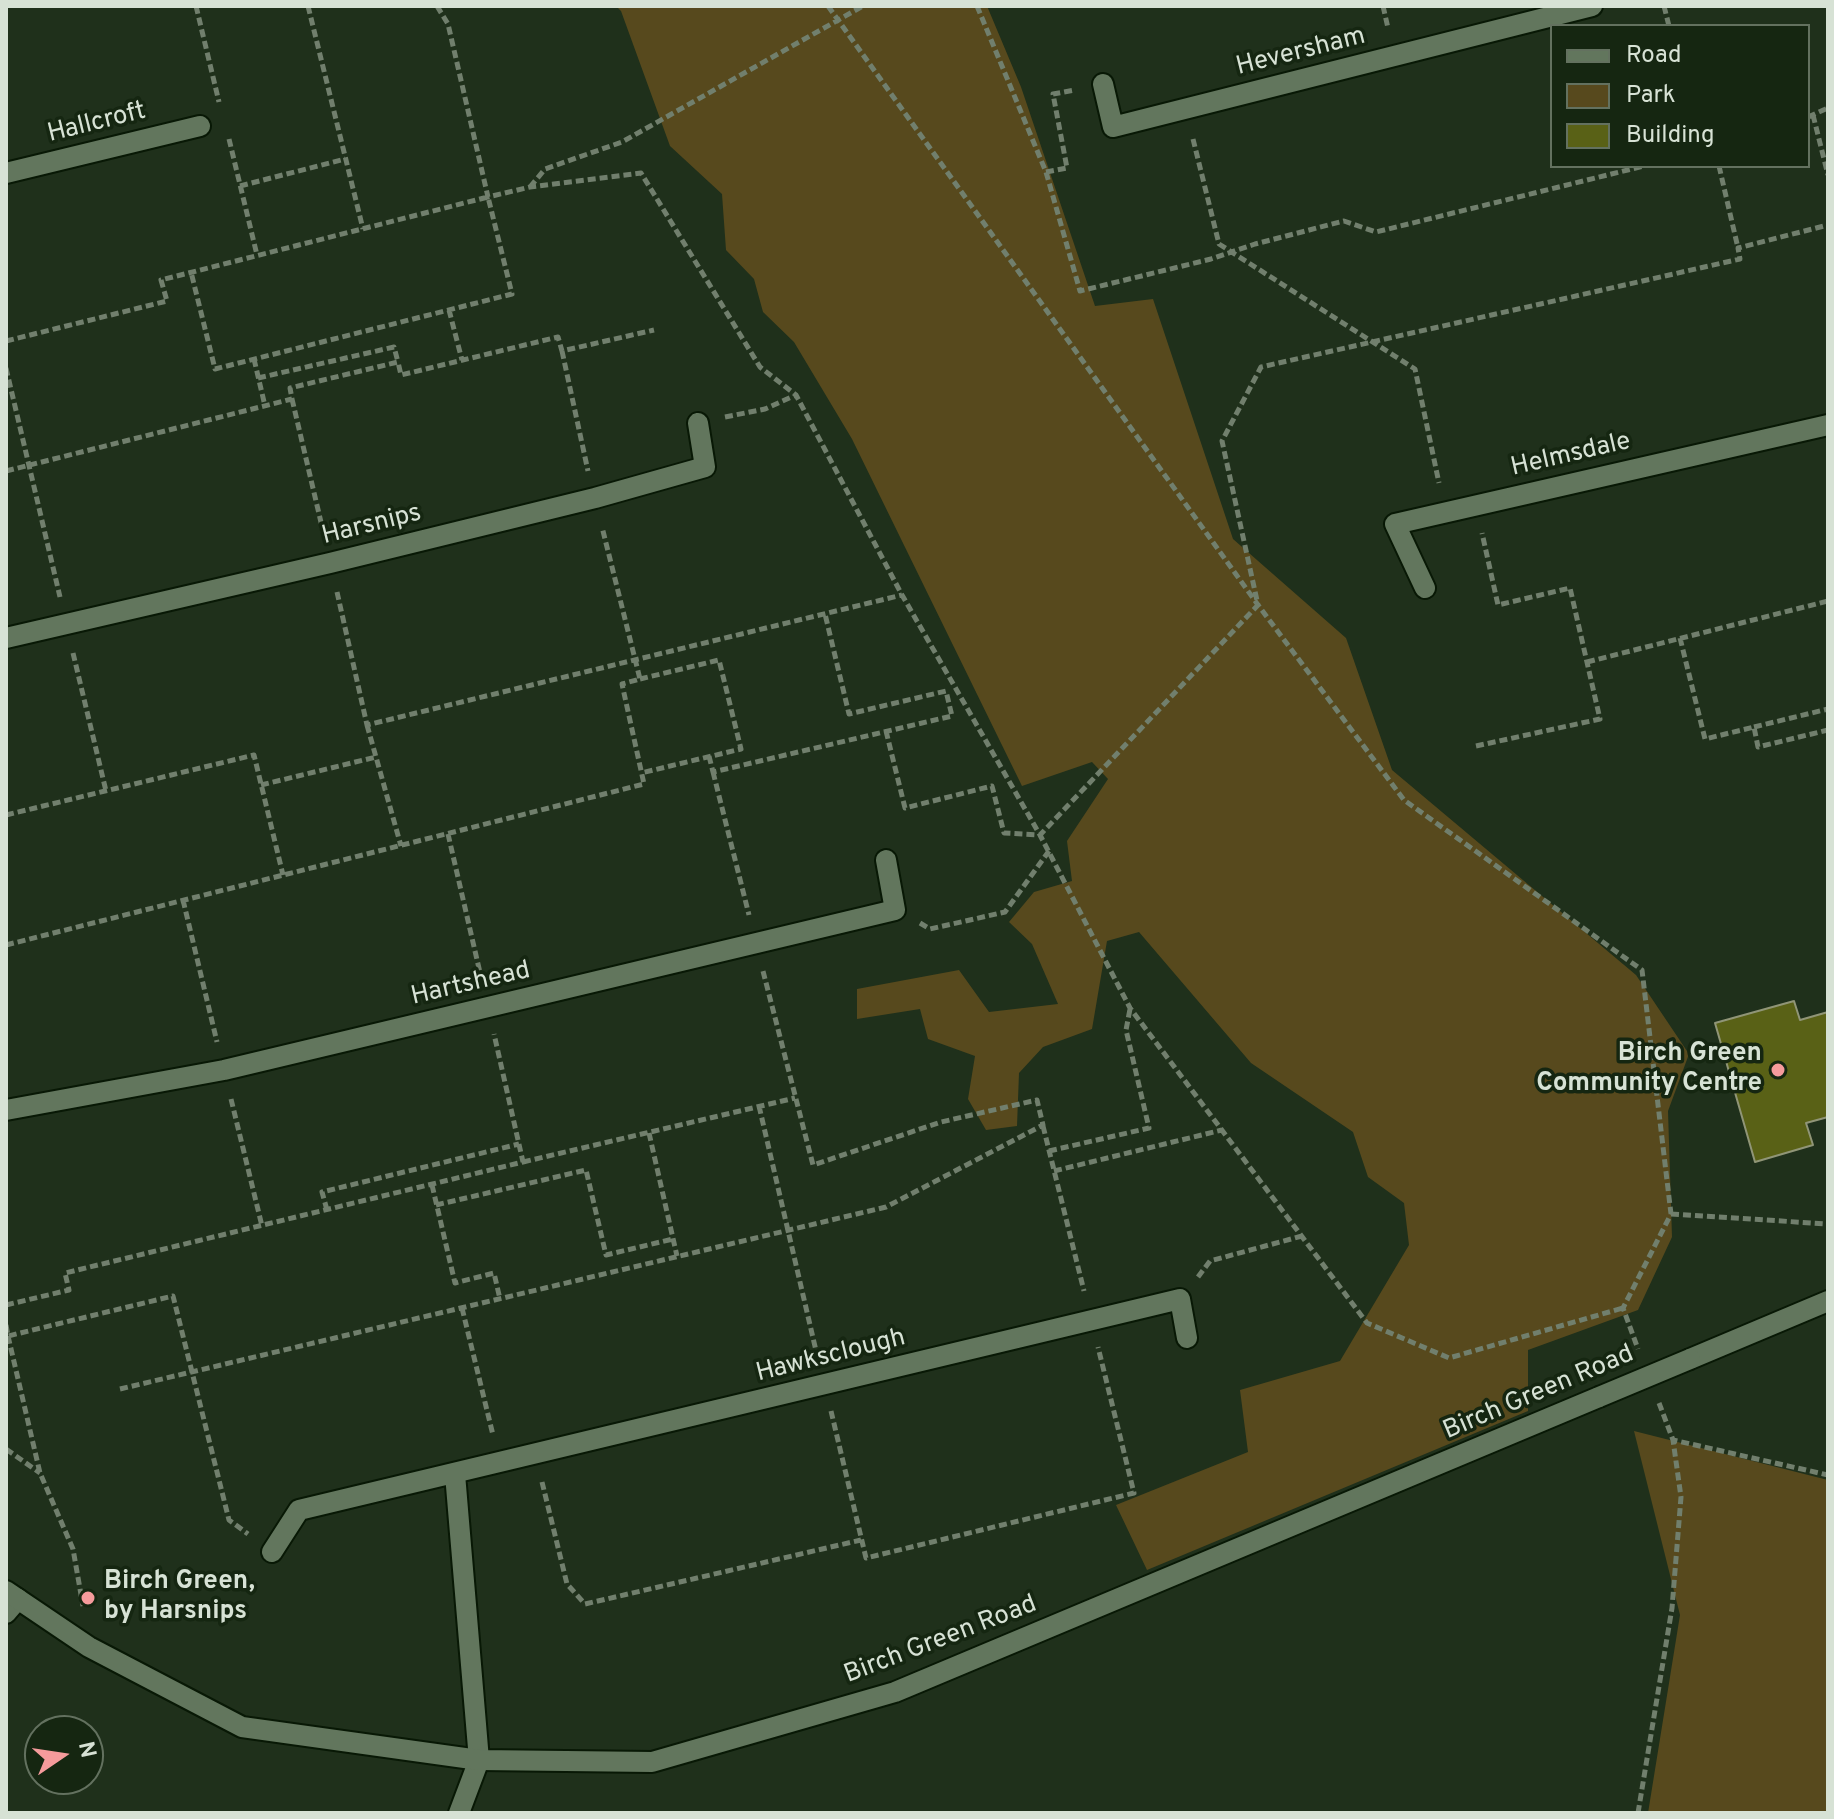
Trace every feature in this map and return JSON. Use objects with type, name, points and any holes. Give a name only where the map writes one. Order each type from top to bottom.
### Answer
[{"type":"street","name":"Heversham","points":[[1103,84],[1113,127],[1592,6]]},
{"type":"street","name":"Hallcroft","points":[[6,173],[200,126]]},
{"type":"street","name":"Harsnips","points":[[6,638],[330,563],[595,498],[705,467],[698,423]]},
{"type":"street","name":"Helmsdale","points":[[1425,588],[1395,524],[1828,425]]},
{"type":"street","points":[[886,860],[895,910]]},
{"type":"street","name":"Hartshead","points":[[6,1110],[224,1070],[895,910]]},
{"type":"street","points":[[1180,1299],[1187,1338]]},
{"type":"street","name":"Hawksclough","points":[[272,1552],[299,1510],[1180,1299]]},
{"type":"street","name":"Birch Green Road","points":[[10,1601],[89,1647],[242,1727],[479,1760],[652,1762],[895,1692],[1828,1301]]},
{"type":"street","points":[[455,1474],[479,1760],[459,1813]]},
{"type":"path","points":[[308,6],[363,229]]},
{"type":"path","points":[[191,272],[215,369],[512,294],[448,24],[437,6]]},
{"type":"path","points":[[6,341],[167,301],[161,280],[191,272],[530,187],[641,173],[760,367],[796,395],[902,595],[1049,851],[1130,1008],[1367,1323],[1449,1358],[1623,1308],[1671,1214],[1642,970],[1404,800],[1258,605],[828,6]]},
{"type":"path","points":[[530,187],[545,169],[622,142],[863,6]]},
{"type":"path","points":[[977,6],[1046,172],[1080,291],[1344,221],[1376,232],[1636,168]]},
{"type":"path","points":[[1046,172],[1067,168],[1053,94],[1103,84]]},
{"type":"path","points":[[1828,108],[1811,116],[1828,175]]},
{"type":"path","points":[[1185,109],[1219,244],[1415,369],[1445,512]]},
{"type":"path","points":[[240,186],[345,159]]},
{"type":"path","points":[[1258,605],[1222,441],[1261,367],[1740,259],[1719,168]]},
{"type":"path","points":[[1738,248],[1828,225]]},
{"type":"path","points":[[449,310],[462,360]]},
{"type":"path","points":[[562,351],[654,330]]},
{"type":"path","points":[[258,378],[394,347],[401,375],[558,337],[640,679]]},
{"type":"path","points":[[254,359],[265,406]]},
{"type":"path","points":[[398,362],[290,388],[367,725],[401,846]]},
{"type":"path","points":[[6,368],[106,791]]},
{"type":"path","points":[[698,423],[765,409],[796,395]]},
{"type":"path","points":[[6,471],[292,399]]},
{"type":"path","points":[[1475,505],[1498,605],[1570,588],[1600,719],[1476,746]]},
{"type":"path","points":[[367,725],[902,595]]},
{"type":"path","points":[[1587,662],[1828,601]]},
{"type":"path","points":[[886,731],[905,808],[992,786],[1004,833],[1040,835],[1258,605]]},
{"type":"path","points":[[825,614],[849,714],[946,691],[954,685]]},
{"type":"path","points":[[1680,638],[1705,739],[1828,709]]},
{"type":"path","points":[[6,945],[644,784],[641,773],[622,684],[719,660],[741,749],[641,773]]},
{"type":"path","points":[[713,772],[952,716],[946,691]]},
{"type":"path","points":[[1754,727],[1758,747],[1828,730]]},
{"type":"path","points":[[6,815],[254,755],[283,875]]},
{"type":"path","points":[[120,1389],[886,1207],[1043,1125],[1037,1100],[941,1122],[813,1165],[709,756]]},
{"type":"path","points":[[261,785],[376,757]]},
{"type":"path","points":[[448,834],[523,1162]]},
{"type":"path","points":[[895,910],[930,929],[1005,912],[1049,851]]},
{"type":"path","points":[[183,900],[262,1226]]},
{"type":"path","points":[[1049,1151],[1149,1128],[1126,1030],[1130,1008]]},
{"type":"path","points":[[6,1305],[69,1290],[65,1273],[795,1098]]},
{"type":"path","points":[[1054,1171],[1222,1130]]},
{"type":"path","points":[[649,1133],[677,1256]]},
{"type":"path","points":[[327,1210],[322,1192],[519,1144]]},
{"type":"path","points":[[436,1205],[586,1170],[606,1255],[673,1239]]},
{"type":"path","points":[[432,1185],[455,1283],[494,1273],[500,1299]]},
{"type":"path","points":[[1671,1214],[1828,1224]]},
{"type":"path","points":[[1180,1299],[1210,1261],[1302,1236]]},
{"type":"path","points":[[7,1336],[173,1296],[229,1520],[272,1552]]},
{"type":"path","points":[[462,1308],[490,1425]]},
{"type":"path","points":[[1623,1308],[1640,1352]]},
{"type":"path","points":[[6,1325],[40,1473],[73,1549],[89,1647]]},
{"type":"path","points":[[1638,1813],[1672,1608],[1681,1497],[1673,1440],[1656,1396]]},
{"type":"path","points":[[1673,1440],[1828,1475]]},
{"type":"path","points":[[6,1449],[40,1473]]},
{"type":"path","points":[[535,1455],[567,1584],[585,1604],[861,1540]]},
{"type":"green space","points":[[616,6],[987,6],[1021,87],[1095,306],[1153,299],[1233,539],[1346,638],[1392,770],[1636,975],[1689,1054],[1668,1111],[1672,1237],[1638,1310],[1528,1350],[1528,1411],[1147,1570],[1116,1505],[1248,1452],[1240,1390],[1340,1361],[1409,1245],[1404,1203],[1368,1177],[1353,1132],[1251,1063],[1139,932],[1107,941],[1092,1029],[1043,1047],[1019,1073],[1017,1126],[986,1130],[968,1099],[975,1056],[928,1039],[920,1009],[857,1019],[857,989],[959,970],[989,1012],[1058,1004],[1032,944],[1009,922],[1034,892],[1072,881],[1067,841],[1108,779],[1092,762],[1022,786],[852,439],[794,342],[763,312],[754,279],[726,250],[722,194],[670,146],[621,11]]},
{"type":"green space","points":[[1634,1431],[1828,1480],[1828,1813],[1648,1813],[1680,1615]]},
{"type":"building","name":"Birch Green Community Centre","points":[[1794,1001],[1800,1020],[1828,1012],[1828,1117],[1806,1123],[1813,1145],[1755,1162],[1715,1023]]},
{"type":"place","name":"Birch Green Community Centre","points":[[1778,1070]]},
{"type":"place","name":"Birch Green, by Harsnips","points":[[88,1598]]}]
